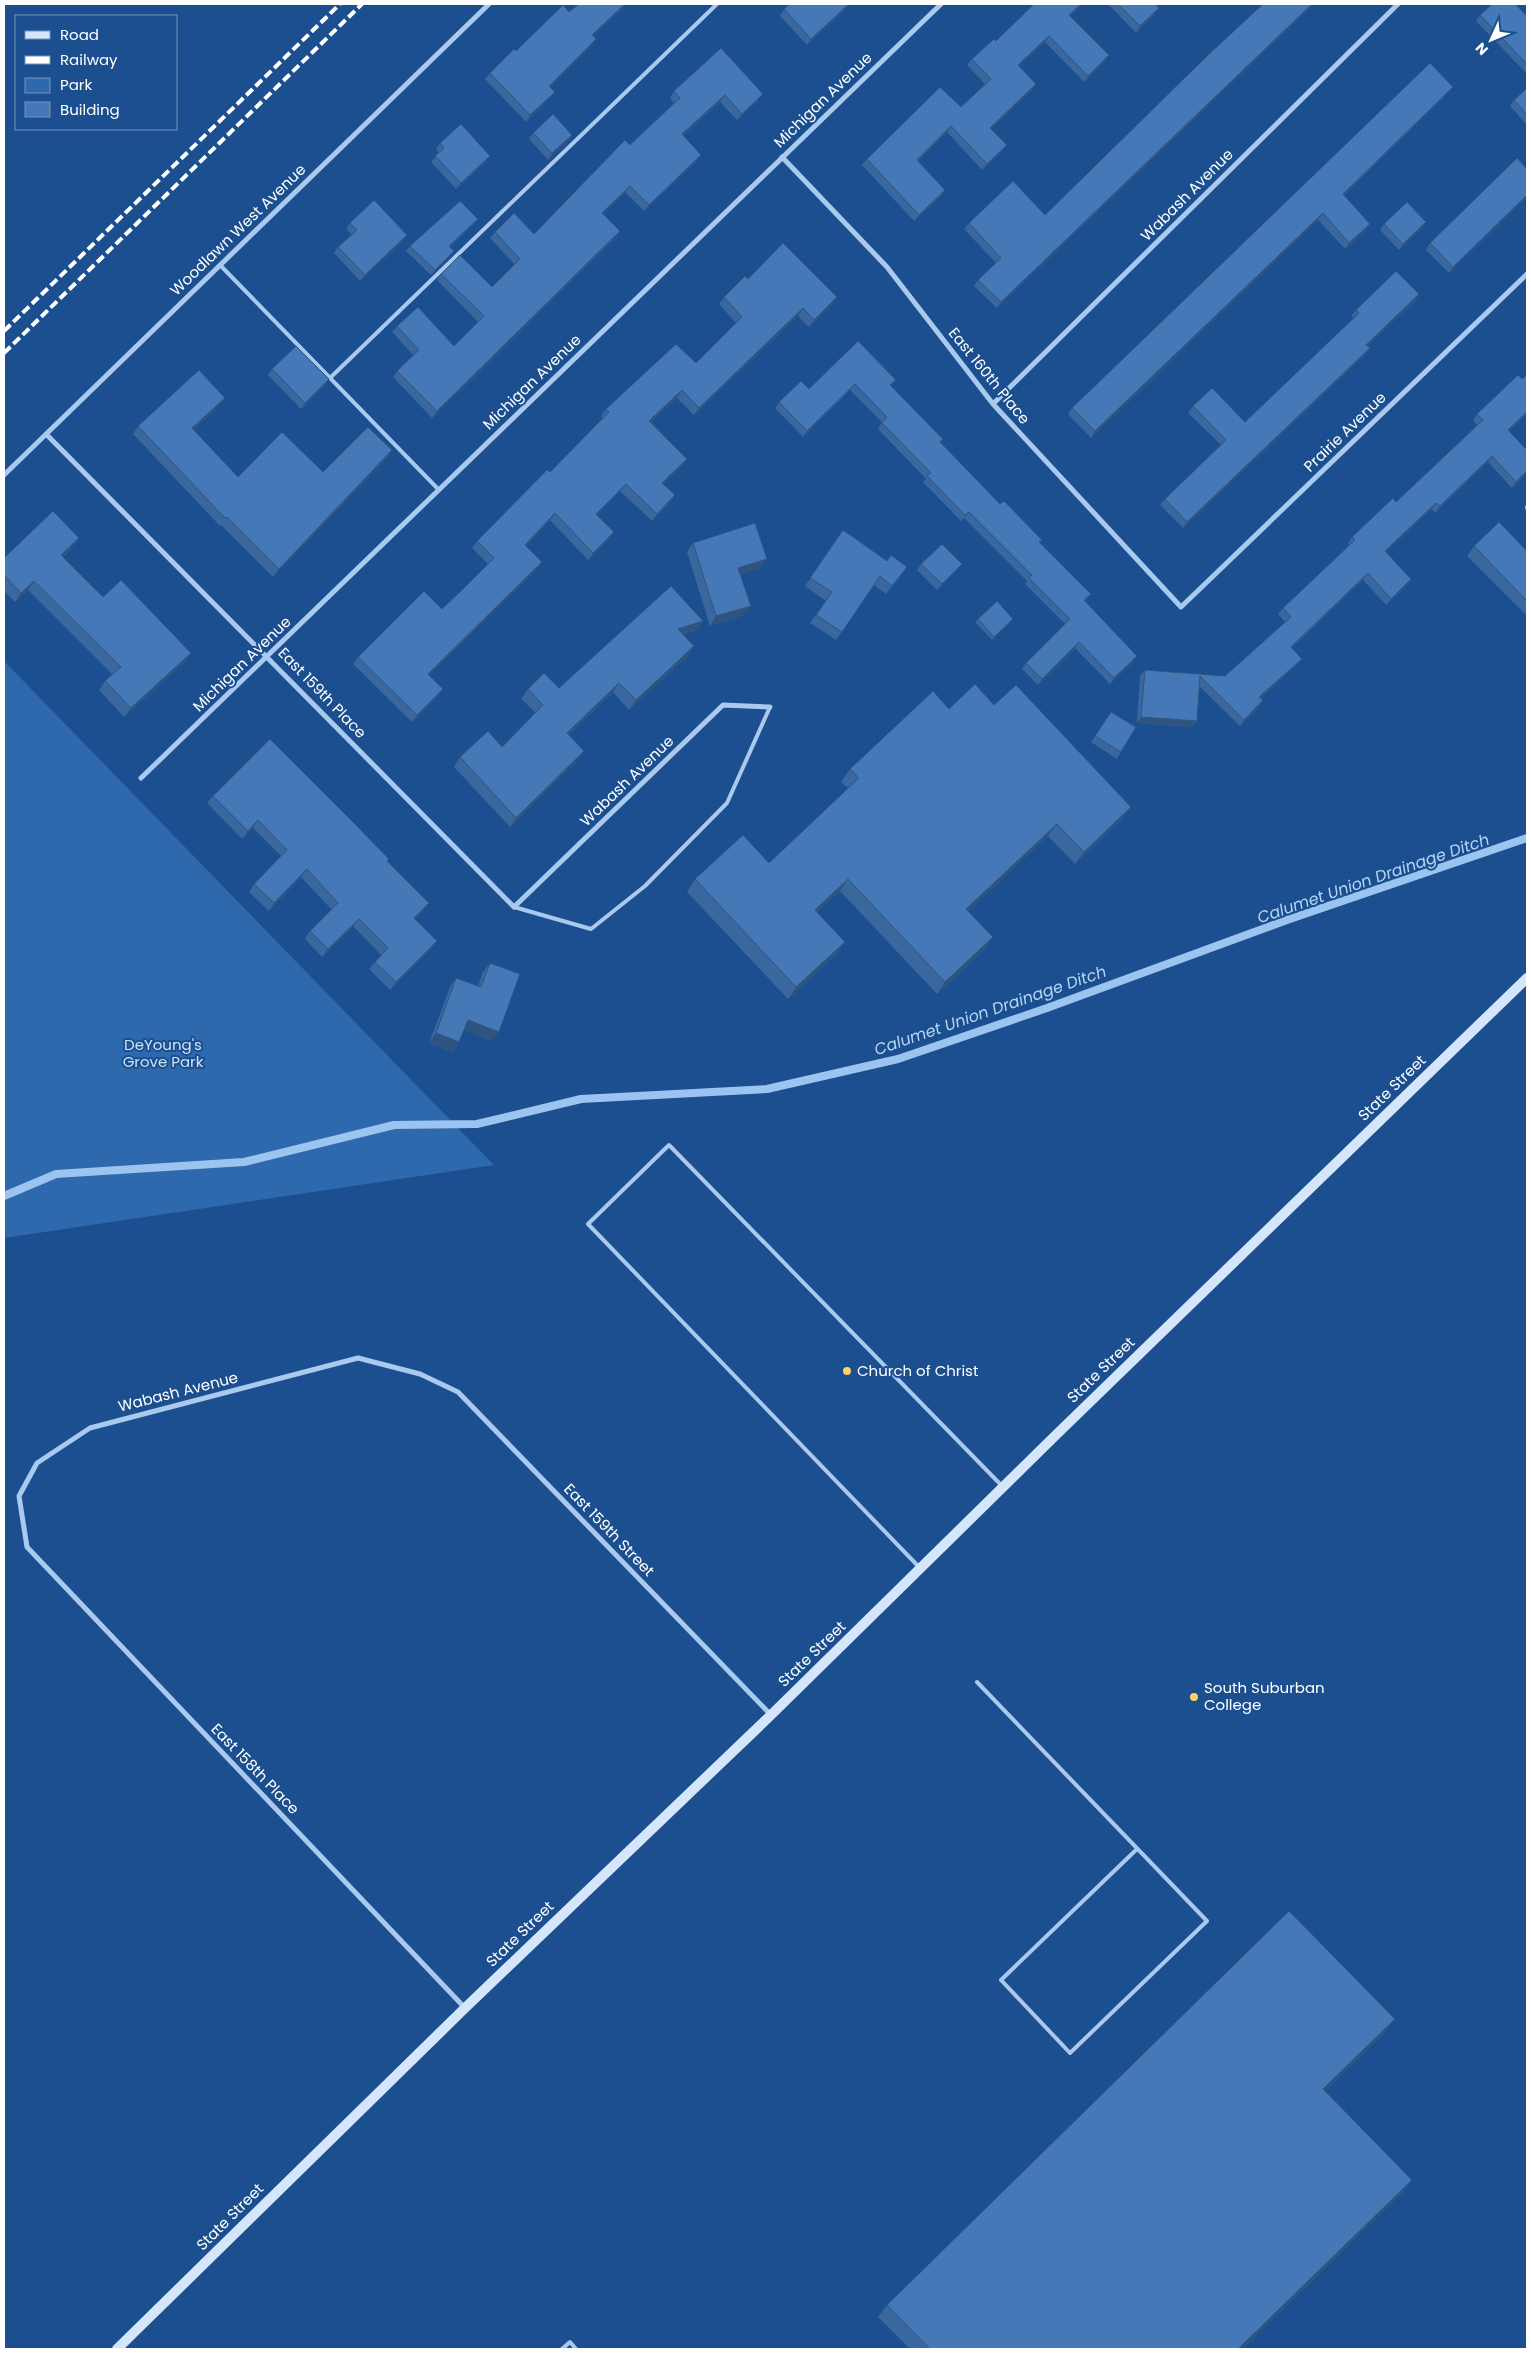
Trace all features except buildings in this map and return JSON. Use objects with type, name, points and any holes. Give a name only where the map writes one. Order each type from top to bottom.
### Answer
[{"type":"main road","name":"State Street","points":[[117,2349],[465,2008],[771,1715],[1527,978]]},
{"type":"street","name":"Woodlawn West Avenue","points":[[4,475],[489,4]]},
{"type":"street","name":"Michigan Avenue","points":[[141,778],[941,4]]},
{"type":"street","name":"Wabash Avenue","points":[[993,404],[1398,4]]},
{"type":"street","name":"East 160th Place","points":[[782,157],[887,268],[993,404],[1181,607]]},
{"type":"street","name":"Prairie Avenue","points":[[1181,607],[1527,274]]},
{"type":"street","name":"East 159th Place","points":[[46,434],[268,656],[514,907]]},
{"type":"street","name":"Wabash Avenue","points":[[514,907],[723,705],[770,707]]},
{"type":"street","name":"Wabash Avenue","points":[[27,1547],[19,1496],[37,1463],[90,1428],[358,1358],[420,1374]]},
{"type":"street","name":"East 159th Street","points":[[420,1374],[458,1392],[771,1715]]},
{"type":"street","name":"East 158th Place","points":[[27,1547],[465,2008]]},
{"type":"lane","points":[[330,378],[717,4]]},
{"type":"lane","points":[[220,265],[439,490]]},
{"type":"lane","points":[[514,907],[591,929],[645,886],[727,803],[770,707]]},
{"type":"lane","points":[[921,1569],[588,1224],[669,1145],[1002,1488]]},
{"type":"lane","points":[[977,1682],[1207,1921],[1070,2052],[1001,1980],[1137,1849]]},
{"type":"lane","points":[[562,2349],[570,2342],[576,2349]]},
{"type":"green space","name":"DeYoung's Grove Park","points":[[4,661],[494,1165],[4,1238]]},
{"type":"waterway","name":"Calumet Union Drainage Ditch","points":[[4,1196],[56,1174],[244,1162],[394,1125],[477,1124],[581,1099],[767,1089],[898,1059],[1047,1008],[1287,920],[1527,838]]},
{"type":"railway","points":[[4,331],[340,4]]},
{"type":"railway","points":[[4,353],[362,4]]},
{"type":"place","name":"Church of Christ","points":[[847,1371]]},
{"type":"place","name":"South Suburban College","points":[[1194,1697]]}]
